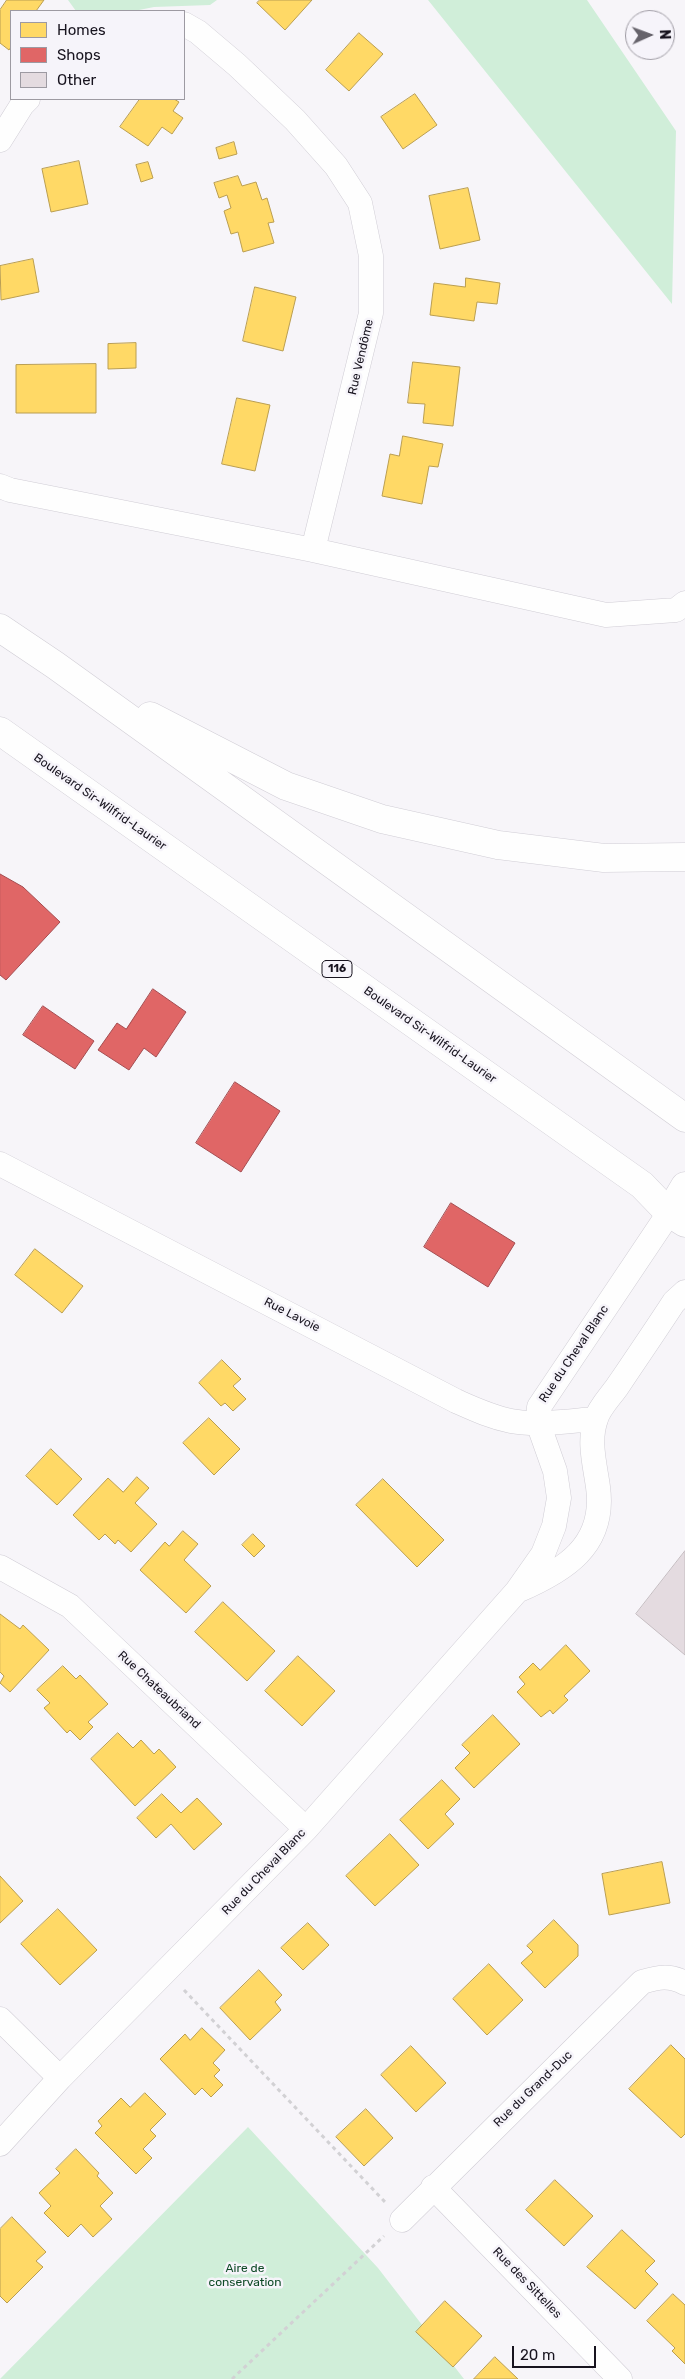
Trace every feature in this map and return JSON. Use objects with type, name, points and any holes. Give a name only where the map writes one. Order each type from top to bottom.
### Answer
[{"type":"main road","points":[[0,628],[55,665],[685,1118]]},
{"type":"main road","points":[[55,665],[286,786],[382,819],[508,846],[604,858],[685,857]]},
{"type":"main road","name":"Boulevard Sir-Wilfrid-Laurier","points":[[0,731],[642,1185],[677,1218]]},
{"type":"main road","points":[[677,1218],[685,1186]]},
{"type":"street","name":"Rue Vendôme","points":[[185,25],[198,32],[237,65],[295,120],[336,166],[360,203],[371,256],[371,313],[313,550]]},
{"type":"street","points":[[0,140],[27,100]]},
{"type":"street","points":[[0,486],[10,490],[313,550],[606,615],[676,610],[685,603]]},
{"type":"street","name":"Rue Lavoie","points":[[0,1164],[456,1401],[488,1415],[512,1421],[538,1423],[596,1418]]},
{"type":"street","name":"Rue du Cheval Blanc","points":[[0,2144],[60,2078],[167,1972],[306,1829],[517,1591],[543,1554],[554,1526],[558,1498],[555,1471],[538,1423],[539,1407],[549,1389],[677,1218]]},
{"type":"street","name":"Rue du Cheval Blanc","points":[[517,1591],[550,1576],[570,1562],[585,1545],[596,1527],[599,1509],[598,1488],[592,1461],[596,1418],[674,1302],[685,1292]]},
{"type":"street","name":"Rue Chateaubriand","points":[[0,1566],[70,1606],[306,1829]]},
{"type":"street","name":"Rue du Grand-Duc","points":[[402,2220],[433,2187],[642,1982],[660,1977],[680,1980]]},
{"type":"street","points":[[0,2019],[60,2078]]},
{"type":"street","name":"Rue des Sittelles","points":[[433,2187],[620,2379]]},
{"type":"path","points":[[167,1972],[402,2220],[232,2379]]},
{"type":"green space","points":[[68,0],[217,0],[210,5],[154,7],[139,10],[75,10]]},
{"type":"green space","points":[[428,0],[587,0],[625,56],[625,60],[628,60],[676,131],[672,304]]},
{"type":"green space","name":"Aire de conservation","points":[[248,2127],[378,2268],[464,2379],[0,2379]]},
{"type":"building: Homes","points":[[7,0],[44,0],[37,10],[10,10],[9,50],[0,43],[0,10]]},
{"type":"building: Homes","points":[[260,0],[312,0],[285,30],[257,3]]},
{"type":"building: Homes","points":[[359,33],[383,54],[349,91],[326,70]]},
{"type":"building: Homes","points":[[415,94],[437,125],[403,149],[381,117]]},
{"type":"building: Homes","points":[[139,100],[176,100],[179,102],[173,111],[183,118],[172,134],[162,127],[148,146],[120,127]]},
{"type":"building: Homes","points":[[234,142],[237,154],[219,159],[216,148]]},
{"type":"building: Homes","points":[[79,161],[88,204],[51,212],[42,169]]},
{"type":"building: Homes","points":[[148,162],[153,178],[141,182],[136,165]]},
{"type":"building: Homes","points":[[238,176],[242,186],[256,182],[262,200],[267,198],[274,222],[268,223],[274,243],[243,252],[238,232],[231,234],[224,211],[231,208],[227,195],[219,198],[214,183]]},
{"type":"building: Homes","points":[[468,188],[480,240],[440,249],[429,196]]},
{"type":"building: Homes","points":[[33,259],[39,292],[1,300],[0,266]]},
{"type":"building: Homes","points":[[466,278],[500,283],[497,304],[477,302],[474,321],[430,315],[434,283],[465,287]]},
{"type":"building: Homes","points":[[255,287],[296,297],[283,351],[243,341]]},
{"type":"building: Homes","points":[[136,343],[136,368],[108,369],[108,344]]},
{"type":"building: Homes","points":[[413,362],[460,367],[453,426],[423,423],[425,404],[408,403]]},
{"type":"building: Homes","points":[[96,364],[96,413],[16,413],[16,365]]},
{"type":"building: Homes","points":[[237,398],[270,405],[255,471],[222,464]]},
{"type":"building: Homes","points":[[403,436],[443,444],[438,467],[429,466],[422,504],[382,496],[390,454],[399,456]]},
{"type":"building: Homes","points":[[35,1249],[83,1286],[62,1313],[15,1275]]},
{"type":"building: Homes","points":[[222,1360],[241,1379],[233,1386],[246,1399],[233,1411],[225,1403],[221,1406],[199,1383]]},
{"type":"building: Homes","points":[[209,1418],[240,1449],[214,1475],[183,1443]]},
{"type":"building: Homes","points":[[51,1449],[82,1479],[57,1505],[26,1476]]},
{"type":"building: Homes","points":[[137,1477],[149,1488],[135,1503],[157,1524],[131,1552],[118,1540],[115,1544],[105,1534],[99,1540],[73,1515],[108,1478],[123,1492]]},
{"type":"building: Homes","points":[[383,1479],[444,1540],[417,1567],[356,1505]]},
{"type":"building: Homes","points":[[183,1531],[198,1544],[184,1560],[211,1586],[186,1613],[140,1570],[165,1542],[169,1546]]},
{"type":"building: Homes","points":[[253,1534],[265,1546],[254,1557],[242,1545]]},
{"type":"building: Homes","points":[[223,1602],[275,1651],[247,1681],[195,1632]]},
{"type":"building: Homes","points":[[0,1614],[20,1629],[23,1625],[49,1650],[10,1692],[0,1683],[4,1676],[0,1672]]},
{"type":"building: Homes","points":[[566,1645],[590,1671],[564,1696],[568,1700],[553,1714],[550,1710],[541,1717],[517,1692],[525,1684],[519,1677],[533,1663],[540,1670]]},
{"type":"building: Homes","points":[[298,1656],[335,1691],[302,1726],[265,1691]]},
{"type":"building: Homes","points":[[63,1666],[76,1679],[80,1675],[108,1704],[88,1722],[93,1727],[80,1740],[70,1730],[67,1733],[44,1708],[50,1703],[37,1690]]},
{"type":"building: Homes","points":[[493,1715],[520,1744],[474,1788],[455,1768],[470,1753],[462,1745]]},
{"type":"building: Homes","points":[[118,1733],[133,1748],[141,1740],[154,1754],[159,1749],[176,1767],[135,1806],[91,1759]]},
{"type":"building: Homes","points":[[442,1780],[460,1799],[445,1814],[454,1824],[428,1849],[400,1820]]},
{"type":"building: Homes","points":[[162,1794],[181,1813],[197,1798],[222,1824],[194,1850],[171,1824],[156,1838],[137,1818]]},
{"type":"building: Homes","points":[[390,1834],[419,1865],[375,1906],[346,1876]]},
{"type":"building: Homes","points":[[662,1862],[670,1903],[609,1915],[602,1874]]},
{"type":"building: Homes","points":[[0,1876],[23,1901],[0,1923]]},
{"type":"building: Homes","points":[[58,1909],[97,1950],[60,1985],[21,1944]]},
{"type":"building: Homes","points":[[554,1920],[578,1945],[578,1956],[545,1988],[521,1963],[533,1952],[527,1946]]},
{"type":"building: Homes","points":[[308,1923],[329,1945],[303,1970],[281,1948]]},
{"type":"building: Homes","points":[[489,1964],[523,2000],[487,2035],[453,1999]]},
{"type":"building: Homes","points":[[259,1970],[282,1995],[275,2002],[281,2010],[250,2040],[220,2008]]},
{"type":"building: Homes","points":[[202,2028],[225,2050],[213,2063],[220,2070],[214,2076],[223,2085],[211,2097],[202,2088],[195,2095],[160,2059],[185,2034],[190,2040]]},
{"type":"building: Homes","points":[[671,2045],[685,2059],[685,2134],[681,2138],[629,2089]]},
{"type":"building: Homes","points":[[411,2046],[446,2083],[416,2112],[381,2075]]},
{"type":"building: Homes","points":[[145,2093],[166,2114],[150,2130],[156,2136],[143,2149],[152,2158],[136,2174],[95,2133],[102,2126],[98,2121],[121,2098],[130,2107]]},
{"type":"building: Homes","points":[[366,2109],[393,2138],[364,2166],[336,2137]]},
{"type":"building: Homes","points":[[76,2149],[99,2173],[97,2176],[113,2193],[100,2206],[112,2219],[93,2237],[81,2224],[68,2237],[44,2213],[51,2206],[39,2193],[60,2173],[56,2169]]},
{"type":"building: Homes","points":[[555,2180],[593,2216],[564,2246],[526,2210]]},
{"type":"building: Homes","points":[[12,2217],[46,2252],[36,2261],[43,2267],[7,2303],[0,2296],[0,2229]]},
{"type":"building: Homes","points":[[622,2230],[655,2261],[645,2271],[658,2284],[635,2309],[587,2267]]},
{"type":"building: Homes","points":[[673,2294],[685,2305],[685,2364],[672,2351],[675,2348],[647,2321]]},
{"type":"building: Homes","points":[[445,2301],[482,2336],[453,2367],[416,2332]]},
{"type":"building: Homes","points":[[495,2357],[518,2379],[474,2379]]},
{"type":"building: Shops","points":[[0,874],[23,887],[60,922],[6,980],[0,975]]},
{"type":"building: Shops","points":[[153,989],[186,1012],[156,1057],[144,1048],[129,1070],[98,1050],[117,1023],[126,1029]]},
{"type":"building: Shops","points":[[43,1006],[94,1041],[75,1069],[23,1035]]},
{"type":"building: Shops","points":[[235,1082],[280,1111],[241,1172],[196,1143]]},
{"type":"building: Shops","points":[[451,1203],[515,1243],[488,1287],[424,1247]]},
{"type":"building: Other","points":[[685,1551],[685,1655],[636,1614]]}]
